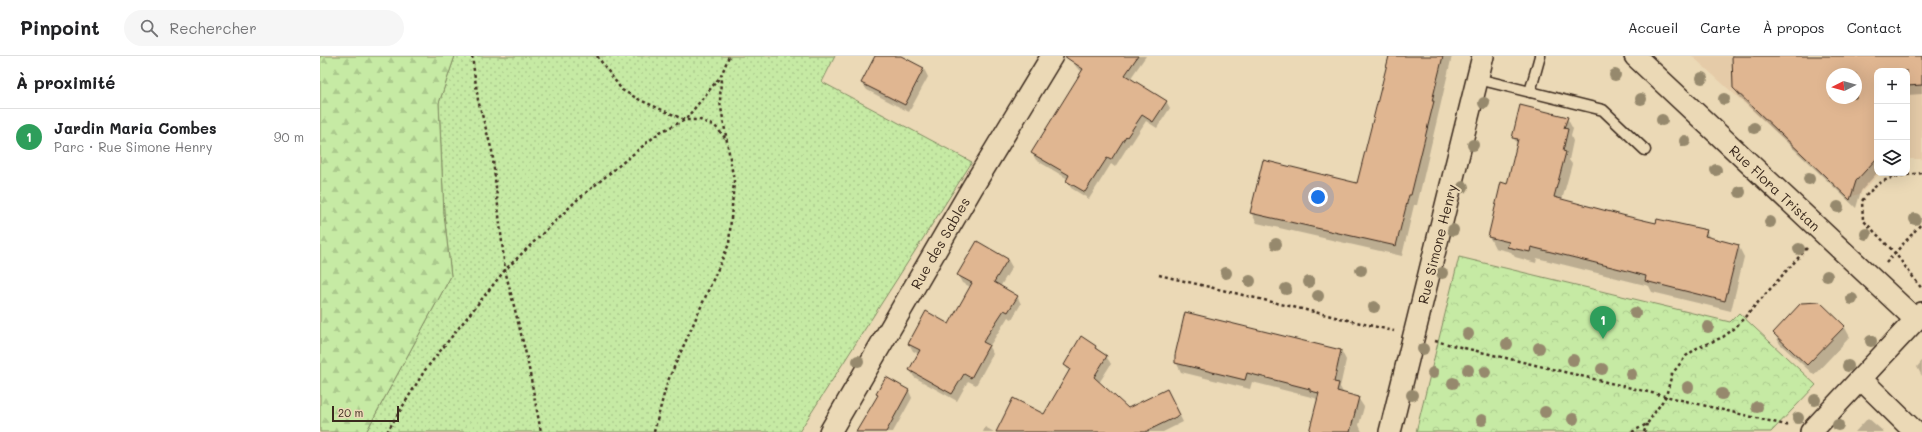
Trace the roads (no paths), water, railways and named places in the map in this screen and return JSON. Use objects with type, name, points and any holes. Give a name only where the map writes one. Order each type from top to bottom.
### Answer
[{"type":"street","name":"Rue des Sables","points":[[830,432],[972,188],[1052,56]]},
{"type":"street","name":"Rue Simone Henry","points":[[1390,432],[1415,336],[1483,56]]},
{"type":"street","name":"Rue Flora Tristan","points":[[1635,56],[1871,279],[1919,317]]},
{"type":"street","points":[[1801,429],[1861,379],[1919,317]]},
{"type":"street","points":[[1861,379],[1915,432]]},
{"type":"lane","points":[[1530,92],[1540,56]]},
{"type":"lane","points":[[1478,79],[1603,110],[1644,150]]},
{"type":"place","name":"Jardin Maria Combes","points":[[1603,339]]}]
